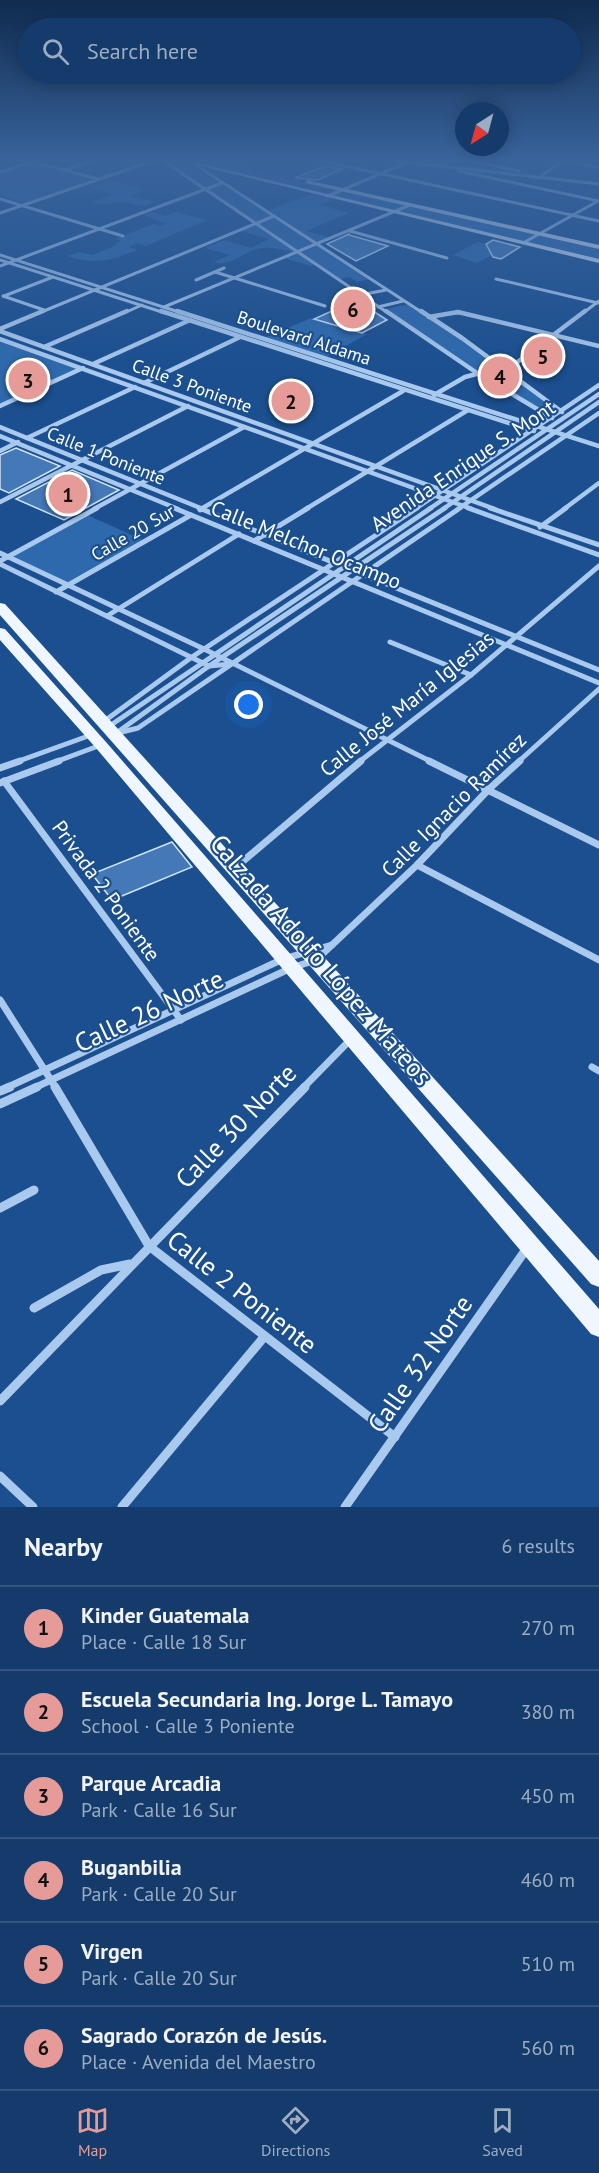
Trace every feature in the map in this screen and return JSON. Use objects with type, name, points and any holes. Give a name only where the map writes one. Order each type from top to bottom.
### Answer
[{"type":"main road","points":[[471,230],[599,261]]},
{"type":"main road","points":[[522,230],[599,247]]},
{"type":"main road","name":"Calzada Adolfo López Mateos","points":[[0,607],[104,733],[287,964],[353,1037],[599,1326]]},
{"type":"main road","name":"Calzada Adolfo López Mateos","points":[[0,632],[104,733],[235,868],[599,1277]]},
{"type":"street","points":[[0,266],[93,230]]},
{"type":"street","points":[[106,230],[123,236]]},
{"type":"street","points":[[0,330],[236,230]]},
{"type":"street","points":[[268,230],[360,296],[477,373],[551,417],[566,435]]},
{"type":"street","points":[[295,230],[505,368],[573,419]]},
{"type":"street","points":[[523,243],[546,230]]},
{"type":"street","points":[[164,307],[350,231],[447,258]]},
{"type":"street","name":"Boulevard Aldama","points":[[0,255],[435,394],[534,429]]},
{"type":"street","points":[[289,256],[315,264]]},
{"type":"street","name":"Boulevard Aldama","points":[[0,260],[428,399],[552,434],[566,435],[599,446]]},
{"type":"street","points":[[196,280],[224,268]]},
{"type":"street","points":[[215,272],[325,306]]},
{"type":"street","points":[[2,296],[52,277]]},
{"type":"street","points":[[496,279],[598,302]]},
{"type":"street","points":[[360,296],[387,290]]},
{"type":"street","points":[[2,296],[45,311]]},
{"type":"street","points":[[378,307],[404,301]]},
{"type":"street","points":[[35,351],[148,302]]},
{"type":"street","points":[[428,399],[477,373],[515,364],[598,302]]},
{"type":"street","points":[[429,317],[458,312],[599,346]]},
{"type":"street","points":[[0,406],[196,318]]},
{"type":"street","name":"Calle 3 Poniente","points":[[0,330],[450,495],[599,545]]},
{"type":"street","points":[[0,451],[246,334]]},
{"type":"street","points":[[0,339],[599,555]]},
{"type":"street","points":[[2,782],[104,733],[192,657],[599,385]]},
{"type":"street","name":"Calle 20 Sur","points":[[56,592],[410,386]]},
{"type":"street","name":"Avenida Enrique S. Mont","points":[[104,733],[343,578],[453,503],[552,434],[567,416],[599,394]]},
{"type":"street","points":[[0,502],[196,402]]},
{"type":"street","name":"Avenida Enrique S. Mont","points":[[104,733],[202,662],[543,431],[573,419],[599,402]]},
{"type":"street","points":[[254,542],[474,407]]},
{"type":"street","points":[[0,768],[104,733],[138,728],[354,583],[599,413]]},
{"type":"street","points":[[231,664],[209,666],[0,563],[250,421]]},
{"type":"street","name":"Calle 1 Poniente","points":[[0,427],[335,563]]},
{"type":"street","name":"Calle Melchor Ocampo","points":[[0,436],[599,683]]},
{"type":"street","points":[[536,532],[599,483]]},
{"type":"street","points":[[107,616],[248,529]]},
{"type":"street","points":[[0,553],[204,649],[599,845]]},
{"type":"street","name":"Calle Melchor Ocampo","points":[[335,563],[599,670]]},
{"type":"street","name":"Calle José María Iglesias","points":[[235,868],[385,740],[471,675],[599,566]]},
{"type":"street","points":[[390,642],[471,675]]},
{"type":"street","name":"Calle Ignacio Ramírez","points":[[312,955],[332,944],[417,865],[489,789],[599,689]]},
{"type":"street","name":"Privada 2 Poniente","points":[[2,782],[181,1020]]},
{"type":"street","points":[[417,865],[599,960]]},
{"type":"street","name":"Calle Ignacio Ramírez","points":[[312,955],[332,944]]},
{"type":"street","name":"Calle 26 Norte","points":[[0,1091],[173,1009],[312,955]]},
{"type":"street","name":"Calle 26 Norte","points":[[0,1104],[181,1020],[287,964],[312,955]]},
{"type":"street","name":"Calle 2 Poniente","points":[[0,999],[45,1069],[149,1246],[395,1437]]},
{"type":"street","name":"Calle 30 Norte","points":[[0,1401],[353,1037]]},
{"type":"street","points":[[0,1208],[34,1190]]},
{"type":"street","name":"Calle 32 Norte","points":[[345,1507],[530,1245]]},
{"type":"street","points":[[34,1308],[101,1270],[132,1264]]},
{"type":"street","points":[[122,1507],[264,1337]]},
{"type":"street","points":[[0,1476],[33,1507]]},
{"type":"shaded area","points":[[137,230],[183,230],[146,246],[138,243],[129,247],[137,250],[110,259],[95,261],[67,256],[80,252],[92,255],[117,245],[115,244],[121,241],[115,239]]},
{"type":"shaded area","points":[[238,230],[308,230],[333,238],[318,244],[370,279],[357,282],[350,277],[337,280],[315,264],[311,266],[281,257],[291,252],[273,248],[257,249],[220,263],[214,262],[230,255],[205,248],[224,240],[251,248],[269,239]]},
{"type":"shaded area","points":[[472,230],[520,230],[599,248],[599,261]]},
{"type":"shaded area","points":[[478,242],[486,244],[492,255],[477,263],[453,255]]},
{"type":"shaded area","points":[[409,304],[462,338],[560,411],[551,417],[477,373],[383,310]]},
{"type":"shaded area","points":[[311,318],[367,334],[323,359],[262,339]]},
{"type":"shaded area","points":[[0,339],[83,369],[0,406]]},
{"type":"shaded area","points":[[536,348],[564,355],[551,365],[523,358]]},
{"type":"shaded area","points":[[85,514],[145,541],[68,585],[7,557]]},
{"type":"building","points":[[349,234],[388,246],[356,261],[327,244]]},
{"type":"building","points":[[493,240],[520,247],[501,259],[493,257],[486,244]]},
{"type":"building","points":[[356,300],[387,320],[362,333],[314,319]]},
{"type":"building","points":[[16,448],[60,466],[9,493],[0,489],[0,455]]},
{"type":"building","points":[[72,470],[119,490],[64,520],[16,499]]},
{"type":"building","points":[[172,842],[192,867],[112,900],[92,874]]},
{"type":"place","name":"Sagrado Corazón de Jesús.","points":[[353,309]]},
{"type":"place","name":"Virgen","points":[[543,356]]},
{"type":"place","name":"Buganbilia","points":[[500,376]]},
{"type":"place","name":"Parque Arcadia","points":[[28,380]]},
{"type":"place","name":"Escuela Secundaria Ing. Jorge L. Tamayo","points":[[291,401]]},
{"type":"place","name":"Kinder Guatemala","points":[[68,494]]}]
